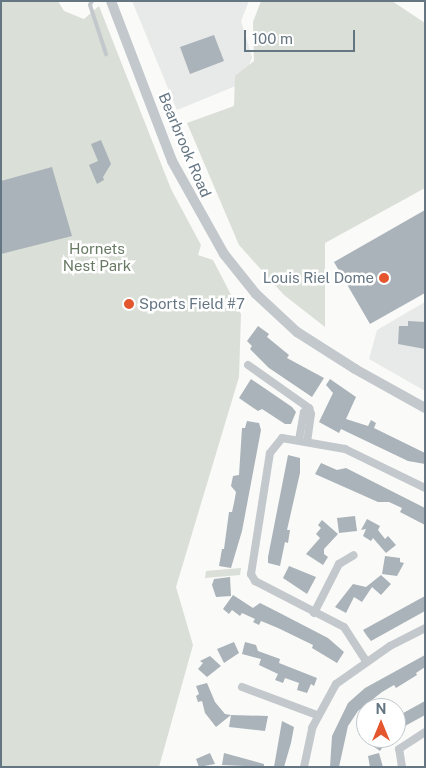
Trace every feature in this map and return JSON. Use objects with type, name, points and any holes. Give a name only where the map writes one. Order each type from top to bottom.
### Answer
[{"type":"street","name":"Bearbrook Road","points":[[111,1],[172,161],[224,254],[256,294],[297,332],[355,369],[425,408]]},
{"type":"street","points":[[248,365],[309,408],[304,412],[303,441]]},
{"type":"street","points":[[366,661],[344,627],[255,581],[251,574],[273,446],[282,438],[345,449],[425,488]]},
{"type":"street","points":[[314,613],[339,564],[354,555]]},
{"type":"street","points":[[304,767],[317,715],[336,684],[366,661],[425,628]]},
{"type":"street","points":[[242,687],[317,715]]},
{"type":"street","points":[[402,767],[400,749],[425,732]]},
{"type":"lane","points":[[92,1],[90,5],[106,54]]},
{"type":"shaded area","points":[[132,1],[249,1],[241,21],[252,57],[243,83],[177,110]]},
{"type":"shaded area","points":[[425,302],[425,391],[369,359],[377,330]]},
{"type":"green space","name":"Hornets Nest Park","points":[[1,1],[58,1],[64,11],[84,19],[99,6],[171,189],[201,245],[198,255],[213,260],[241,314],[239,377],[176,587],[193,645],[159,767],[1,767]]},
{"type":"green space","points":[[261,1],[392,1],[425,23],[425,188],[325,243],[325,327],[284,295],[239,245],[187,123],[234,106],[235,76],[254,61],[253,22]]},
{"type":"green space","points":[[241,568],[240,575],[205,578],[206,571]]},
{"type":"building","points":[[214,35],[224,61],[190,74],[180,47]]},
{"type":"building","points":[[101,140],[111,164],[103,177],[104,180],[97,184],[89,165],[98,161],[91,144]]},
{"type":"building","points":[[52,167],[72,236],[1,254],[1,181]]},
{"type":"building","name":"Louis Riel Dome","points":[[425,210],[425,293],[370,324],[334,262]]},
{"type":"building","points":[[408,321],[425,322],[425,349],[398,344],[399,326],[408,326]]},
{"type":"building","points":[[258,326],[269,334],[267,337],[289,355],[287,358],[324,378],[312,397],[269,368],[250,349],[252,346],[247,341]]},
{"type":"building","points":[[251,379],[292,407],[296,412],[291,424],[285,424],[262,409],[258,411],[239,398]]},
{"type":"building","points":[[330,379],[356,397],[346,419],[368,426],[371,420],[376,423],[374,428],[425,453],[425,464],[408,461],[341,429],[339,433],[319,422],[333,393],[326,385]]},
{"type":"building","points":[[247,421],[259,423],[261,430],[242,531],[231,568],[219,566],[222,549],[224,549],[229,512],[232,512],[236,492],[231,486],[233,476],[239,475],[242,428],[245,428]]},
{"type":"building","points":[[288,455],[300,458],[300,473],[287,530],[290,530],[288,543],[285,542],[280,566],[268,563],[268,557]]},
{"type":"building","points":[[321,463],[337,470],[346,468],[425,508],[425,525],[400,512],[402,508],[389,502],[378,502],[315,474]]},
{"type":"building","points":[[355,516],[357,531],[339,533],[337,518]]},
{"type":"building","points":[[367,519],[380,526],[378,530],[385,539],[388,536],[396,545],[386,553],[373,538],[371,541],[363,536],[366,529],[361,530]]},
{"type":"building","points":[[322,520],[338,534],[324,549],[324,554],[328,557],[323,565],[306,554],[320,538],[316,534],[321,528],[318,525]]},
{"type":"building","points":[[385,556],[400,558],[400,562],[404,563],[397,576],[382,574]]},
{"type":"building","points":[[289,566],[316,577],[307,594],[283,578]]},
{"type":"building","points":[[381,575],[391,584],[381,595],[372,587],[362,602],[354,597],[346,613],[335,607],[353,584],[366,587]]},
{"type":"building","points":[[230,577],[231,596],[216,597],[212,585],[214,579]]},
{"type":"building","points":[[233,595],[253,608],[260,603],[272,609],[328,638],[344,652],[337,663],[312,648],[313,645],[278,628],[261,621],[259,625],[253,622],[255,619],[242,613],[240,616],[232,610],[229,614],[223,609]]},
{"type":"building","points":[[425,596],[425,611],[371,641],[363,630]]},
{"type":"building","points":[[234,642],[239,653],[224,663],[217,649]]},
{"type":"building","points":[[245,642],[256,645],[258,651],[280,659],[279,663],[317,678],[314,686],[311,684],[307,693],[297,690],[299,683],[285,678],[283,683],[275,680],[278,674],[259,665],[261,659],[242,654]]},
{"type":"building","points":[[425,655],[425,667],[416,673],[417,675],[396,688],[394,685],[374,698],[356,698],[356,714],[348,726],[339,767],[330,767],[332,736],[348,703],[365,688]]},
{"type":"building","points":[[210,656],[221,666],[207,677],[198,669],[203,663],[200,661]]},
{"type":"building","points":[[207,683],[215,702],[225,714],[231,715],[216,727],[205,713],[202,701],[198,702],[196,696],[199,694],[196,686]]},
{"type":"building","points":[[425,701],[425,715],[406,725],[406,711]]},
{"type":"building","points":[[231,715],[268,716],[265,731],[229,727]]},
{"type":"building","points":[[282,721],[294,727],[284,767],[274,767]]},
{"type":"building","points":[[210,753],[215,764],[199,767],[196,759]]},
{"type":"building","points":[[224,753],[264,764],[264,767],[222,765]]},
{"type":"building","points":[[379,753],[383,767],[370,767],[368,756]]},
{"type":"place","name":"Louis Riel Dome","points":[[384,278]]},
{"type":"place","name":"Sports Field #7","points":[[129,304]]}]
